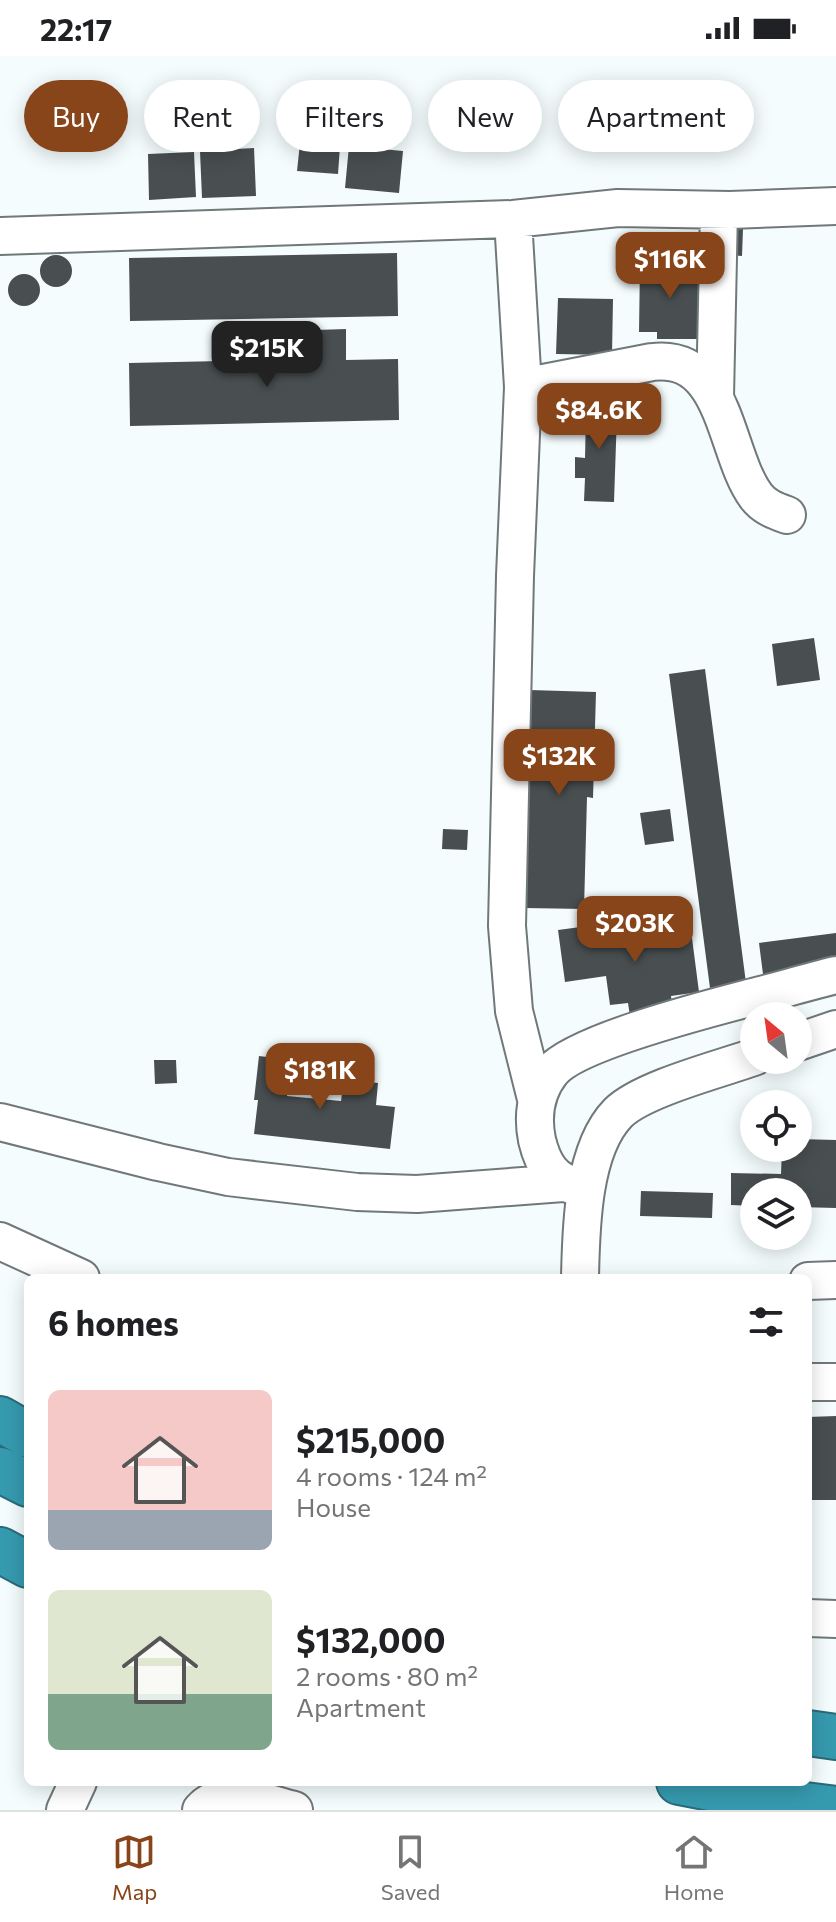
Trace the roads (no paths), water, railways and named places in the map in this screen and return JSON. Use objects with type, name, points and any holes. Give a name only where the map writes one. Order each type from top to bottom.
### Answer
[{"type":"highway","points":[[0,1419],[24,1433]]},
{"type":"highway","points":[[0,1470],[24,1482]]},
{"type":"highway","points":[[0,1550],[24,1563]]},
{"type":"highway","points":[[812,1734],[836,1737]]},
{"type":"highway","points":[[702,1786],[836,1809]]},
{"type":"street","points":[[0,236],[513,219],[618,208],[719,210],[836,206]]},
{"type":"street","points":[[715,397],[719,210]]},
{"type":"street","points":[[513,219],[523,387],[507,926],[514,1011],[536,1099]]},
{"type":"street","points":[[523,387],[668,360],[685,366],[703,380],[715,397],[757,497],[770,509],[787,515]]},
{"type":"street","points":[[575,1187],[549,1173],[539,1149],[533,1119],[536,1099],[553,1070],[581,1052],[678,1017],[836,975]]},
{"type":"street","points":[[812,1037],[836,1029]]},
{"type":"street","points":[[580,1274],[581,1214],[575,1187],[619,1112],[646,1095],[740,1062]]},
{"type":"street","points":[[0,1122],[228,1177],[357,1192],[417,1194],[575,1187]]},
{"type":"street","points":[[0,1241],[72,1274]]},
{"type":"street","points":[[812,1281],[836,1280]]},
{"type":"street","points":[[812,1382],[836,1382]]},
{"type":"street","points":[[812,1618],[836,1619]]},
{"type":"street","points":[[65,1810],[76,1786]]},
{"type":"street","points":[[201,1810],[220,1796],[294,1810]]}]
